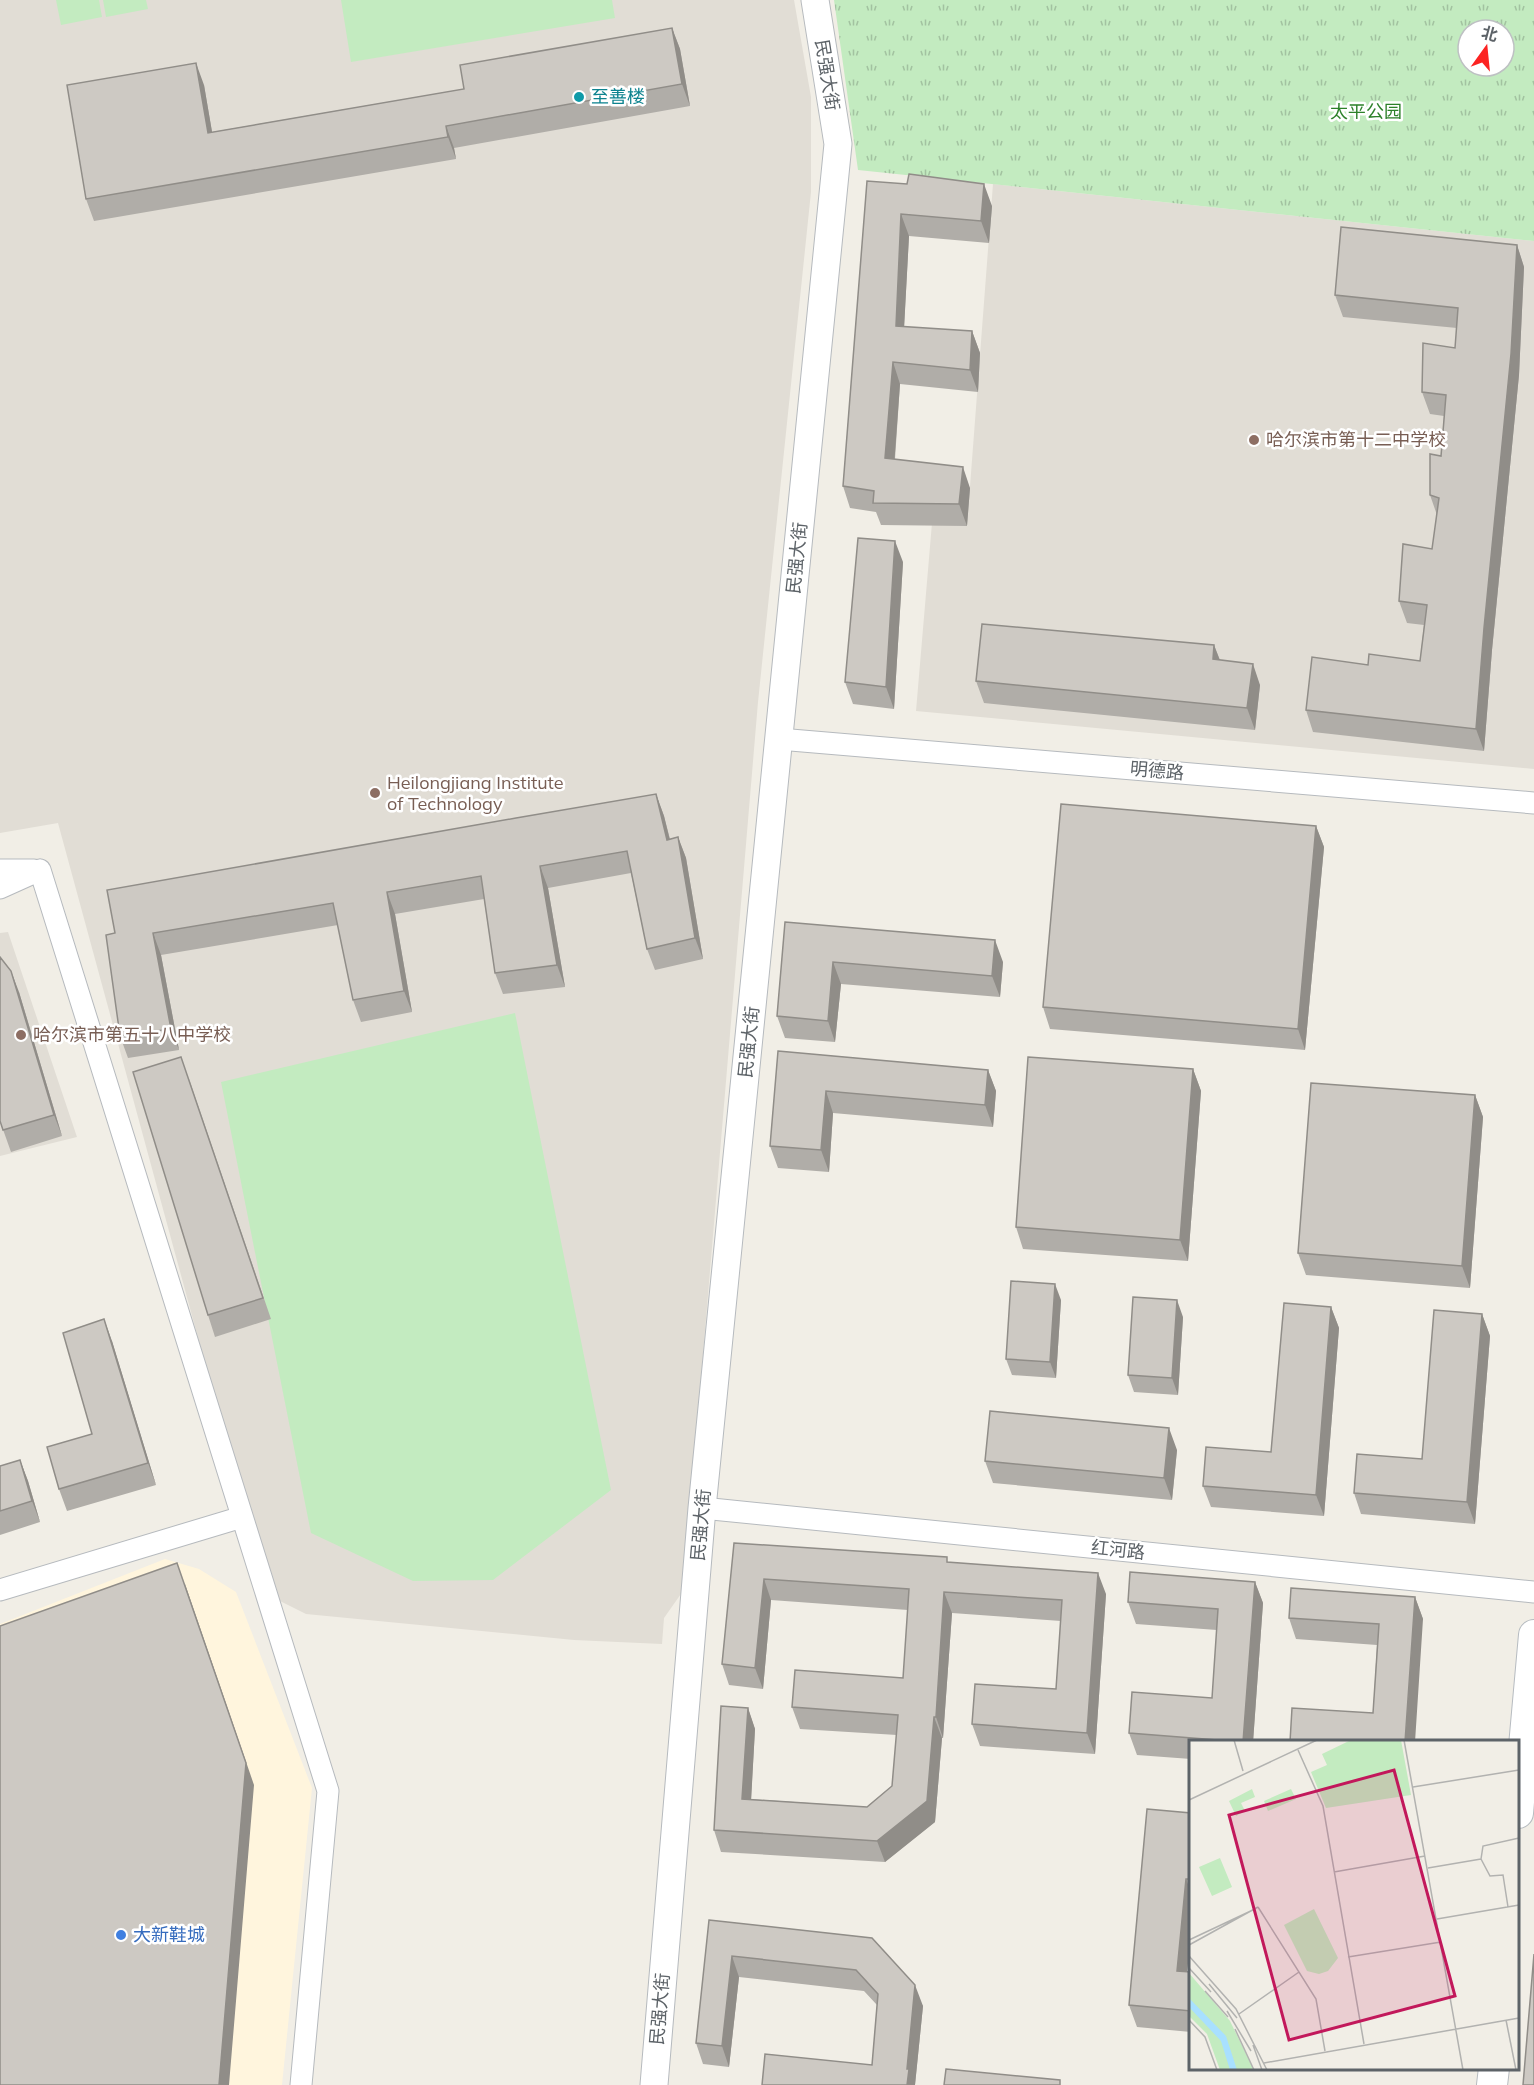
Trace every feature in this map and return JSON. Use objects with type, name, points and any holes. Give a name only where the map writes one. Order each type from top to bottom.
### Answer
[{"type":"main road","points":[[1519,1802],[1534,1635]]},
{"type":"main road","points":[[1492,2085],[1494,2070]]},
{"type":"street","name":"民强大街","points":[[654,2085],[702,1508],[838,144],[815,0]]},
{"type":"street","name":"明德路","points":[[779,739],[1534,803]]},
{"type":"street","points":[[0,870],[40,870]]},
{"type":"street","points":[[0,888],[40,870]]},
{"type":"street","points":[[40,870],[328,1791],[301,2085]]},
{"type":"street","name":"红河路","points":[[702,1508],[1534,1592]]},
{"type":"street","points":[[0,1590],[242,1517]]},
{"type":"shaded area","name":"Heilongjiang Institute of Technology","points":[[0,0],[794,0],[811,97],[811,192],[758,702],[683,1591],[664,1618],[662,1644],[574,1640],[306,1614],[268,1595],[58,823],[0,833]]},
{"type":"shaded area","name":"哈尔滨市第十二中学校","points":[[993,184],[1534,241],[1534,769],[916,711],[932,523],[967,526]]},
{"type":"shaded area","name":"哈尔滨市第五十八中学校","points":[[8,932],[77,1137],[0,1156],[0,933]]},
{"type":"shaded area","name":"大新鞋城","points":[[165,1559],[199,1569],[236,1592],[312,1788],[282,2085],[0,2085],[0,1624]]},
{"type":"green space","points":[[56,0],[99,0],[102,17],[61,25]]},
{"type":"green space","points":[[103,0],[146,0],[148,9],[106,17]]},
{"type":"green space","points":[[341,0],[612,0],[615,18],[351,62]]},
{"type":"green space","name":"太平公园","points":[[834,0],[1534,0],[1534,241],[858,170]]},
{"type":"green space","points":[[515,1013],[611,1490],[493,1580],[413,1581],[311,1533],[221,1082]]},
{"type":"building","points":[[672,28],[682,84],[446,126],[448,137],[86,199],[67,85],[196,63],[208,133],[464,89],[460,65]]},
{"type":"building","points":[[909,174],[984,184],[981,221],[901,214],[896,326],[972,331],[970,370],[893,362],[885,458],[963,467],[959,504],[873,503],[874,491],[843,486],[867,181],[907,184]]},
{"type":"building","points":[[1341,227],[1517,245],[1511,354],[1476,729],[1306,710],[1312,657],[1368,665],[1369,654],[1420,661],[1427,605],[1399,601],[1403,544],[1432,549],[1439,498],[1430,495],[1430,454],[1441,456],[1446,395],[1422,392],[1423,343],[1455,348],[1458,308],[1335,295]]},
{"type":"building","points":[[858,538],[895,541],[886,687],[845,682]]},
{"type":"building","points":[[982,624],[1214,645],[1213,659],[1253,664],[1247,708],[976,681]]},
{"type":"building","points":[[656,794],[667,840],[678,837],[695,938],[647,949],[627,851],[540,866],[557,965],[495,973],[481,876],[387,892],[404,991],[353,1000],[333,903],[153,933],[171,1029],[120,1036],[106,935],[115,933],[107,890]]},
{"type":"building","points":[[1061,804],[1316,826],[1298,1029],[1043,1007]]},
{"type":"building","points":[[785,922],[995,940],[992,976],[833,962],[828,1021],[777,1016]]},
{"type":"building","points":[[0,957],[11,971],[54,1115],[3,1130],[0,1121]]},
{"type":"building","points":[[778,1051],[988,1070],[985,1105],[826,1091],[821,1150],[770,1146]]},
{"type":"building","points":[[181,1057],[263,1298],[208,1315],[133,1072]]},
{"type":"building","points":[[1028,1057],[1193,1069],[1180,1240],[1016,1227]]},
{"type":"building","points":[[1311,1083],[1475,1095],[1462,1266],[1298,1253]]},
{"type":"building","points":[[1011,1281],[1055,1284],[1050,1362],[1006,1359]]},
{"type":"building","points":[[1133,1297],[1177,1300],[1172,1378],[1128,1375]]},
{"type":"building","points":[[1284,1303],[1331,1307],[1316,1495],[1203,1486],[1206,1447],[1271,1452]]},
{"type":"building","points":[[1434,1310],[1482,1314],[1467,1502],[1354,1493],[1357,1454],[1422,1459]]},
{"type":"building","points":[[104,1319],[148,1463],[59,1489],[47,1447],[92,1434],[63,1333]]},
{"type":"building","points":[[990,1411],[1169,1428],[1164,1478],[985,1461]]},
{"type":"building","points":[[20,1460],[32,1501],[0,1511],[0,1466]]},
{"type":"building","points":[[734,1543],[947,1557],[947,1562],[1098,1573],[1087,1733],[972,1724],[975,1684],[1056,1689],[1062,1600],[944,1592],[936,1717],[934,1717],[927,1801],[877,1841],[714,1830],[721,1706],[748,1708],[742,1799],[867,1807],[892,1786],[898,1715],[792,1707],[795,1670],[903,1678],[909,1589],[764,1579],[755,1668],[722,1664]]},
{"type":"building","name":"大新鞋城","points":[[177,1563],[246,1763],[219,2085],[0,2085],[0,1626]]},
{"type":"building","points":[[1130,1572],[1255,1582],[1243,1740],[1129,1733],[1132,1692],[1212,1698],[1218,1609],[1128,1602]]},
{"type":"building","points":[[1291,1588],[1415,1597],[1405,1740],[1290,1740],[1292,1708],[1373,1713],[1379,1624],[1289,1618]]},
{"type":"building","points":[[1147,1809],[1189,1813],[1189,1879],[1186,1879],[1177,1971],[1189,1972],[1189,2011],[1129,2005]]},
{"type":"building","points":[[709,1920],[872,1938],[915,1985],[907,2085],[762,2085],[765,2054],[872,2065],[878,1994],[856,1970],[732,1956],[722,2046],[696,2043]]},
{"type":"building","points":[[1534,1954],[1534,2085],[1523,2085]]},
{"type":"building","points":[[946,2069],[1060,2080],[1060,2085],[944,2085]]},
{"type":"place","name":"至善楼","points":[[579,97]]},
{"type":"place","name":"哈尔滨市第十二中学校","points":[[1254,440]]},
{"type":"place","name":"Heilongjiang Institute of Technology","points":[[375,793]]},
{"type":"place","name":"哈尔滨市第五十八中学校","points":[[21,1035]]},
{"type":"place","name":"大新鞋城","points":[[121,1935]]}]
